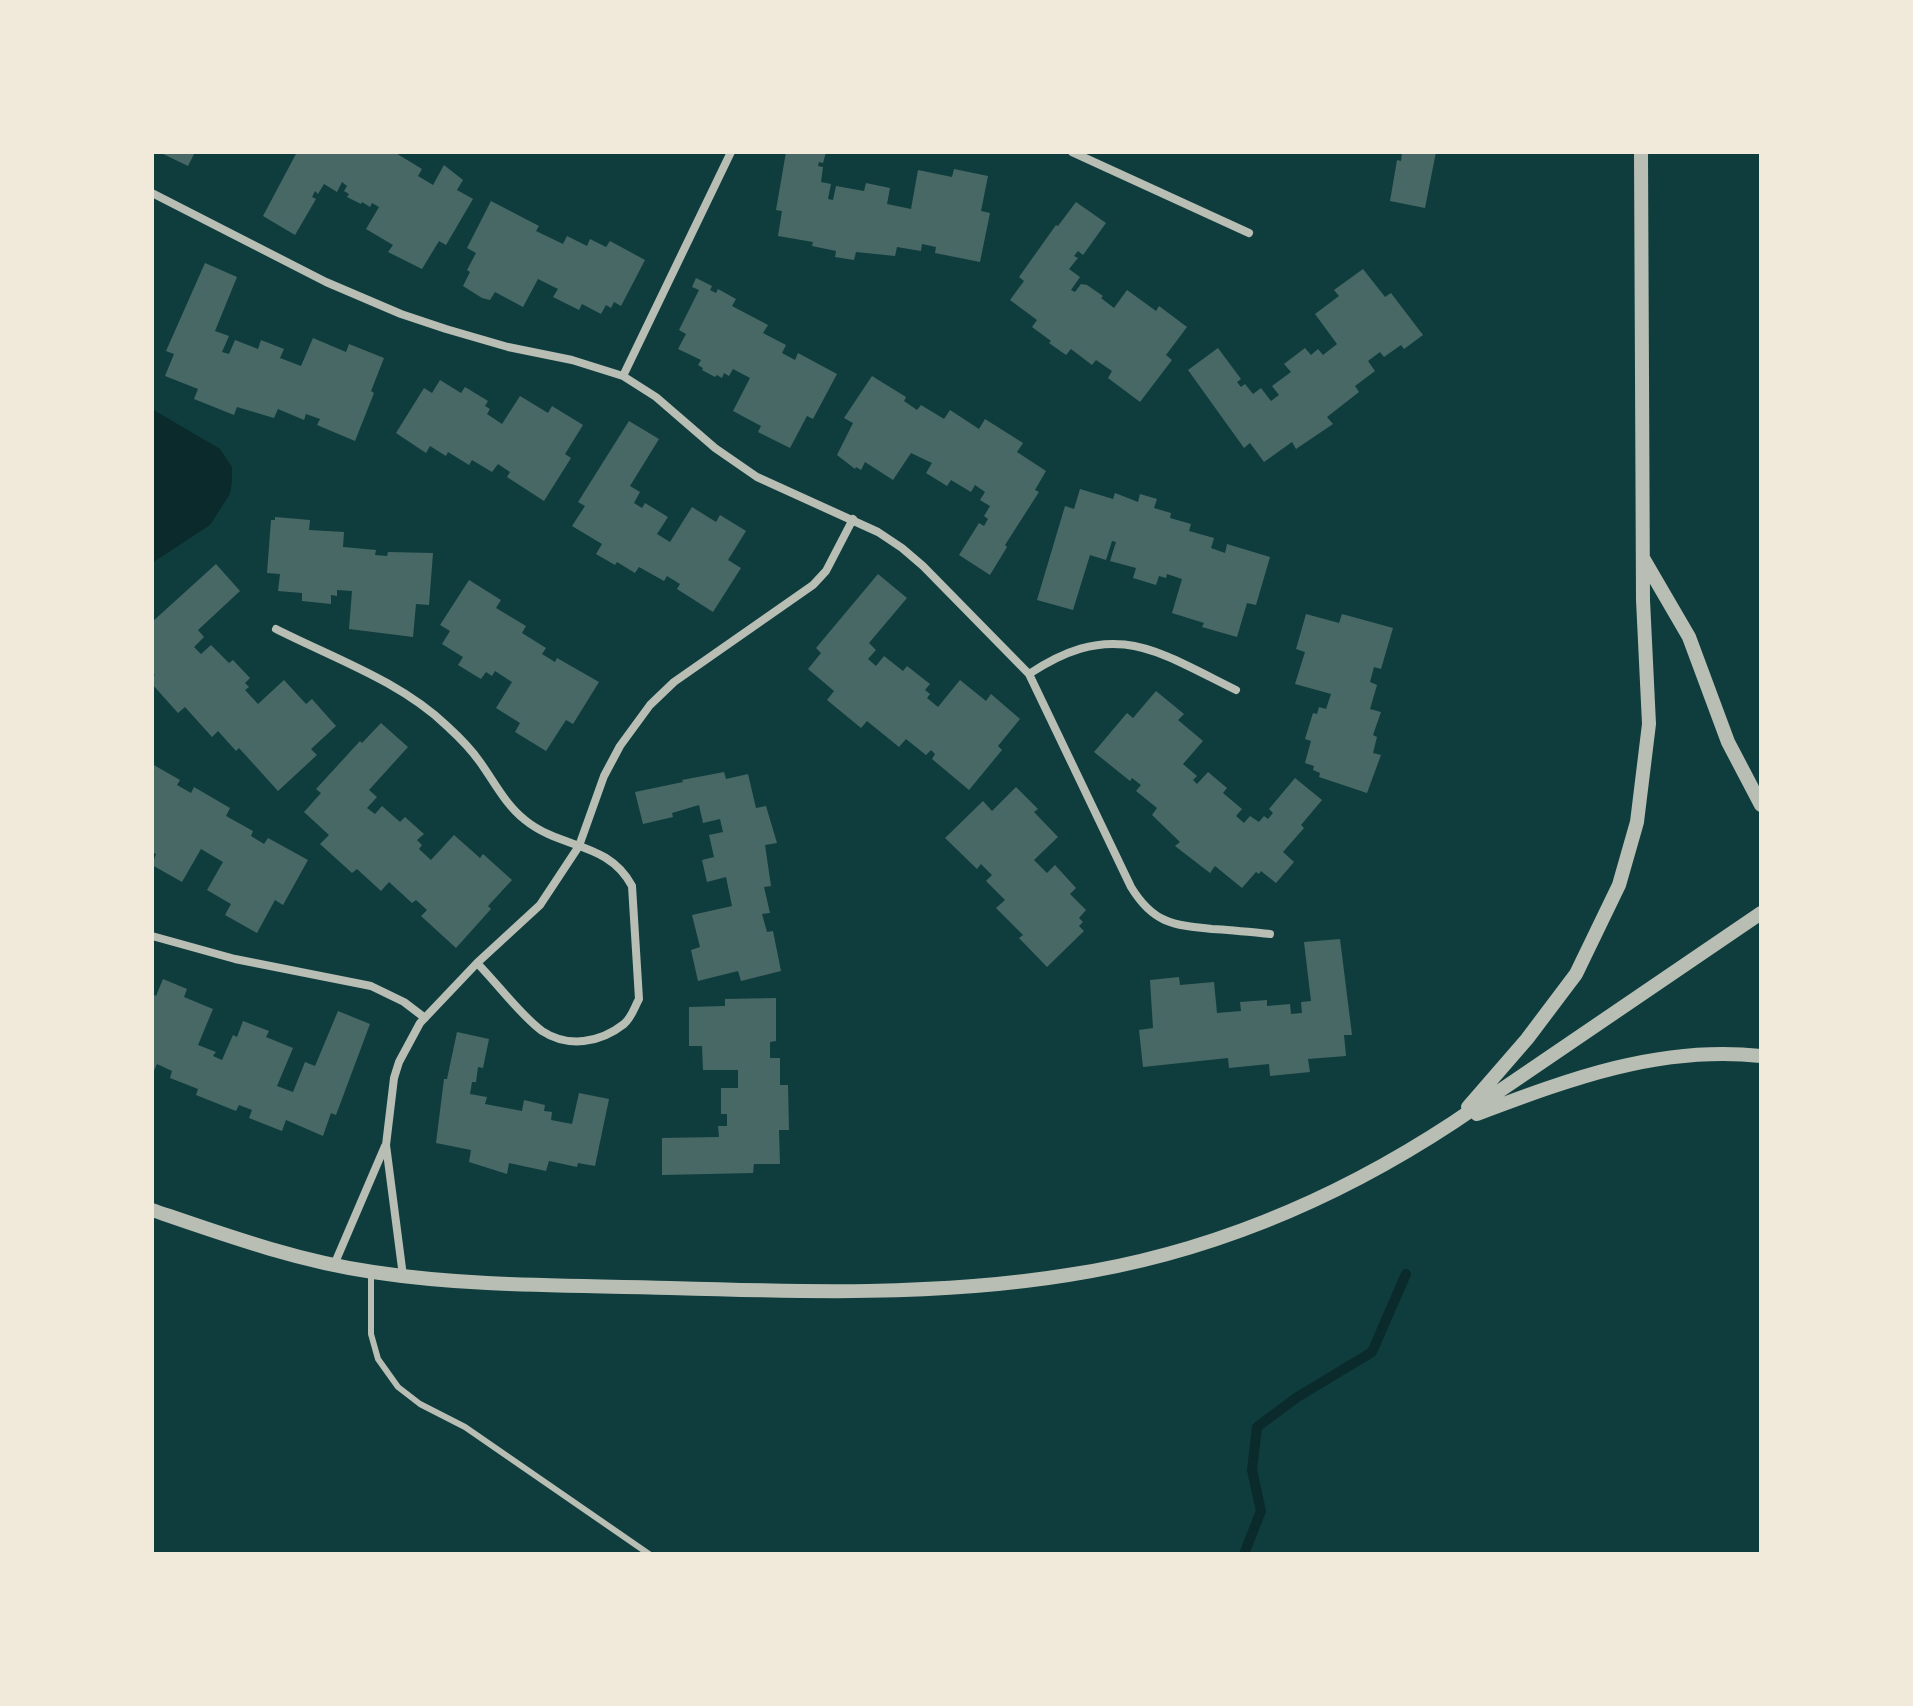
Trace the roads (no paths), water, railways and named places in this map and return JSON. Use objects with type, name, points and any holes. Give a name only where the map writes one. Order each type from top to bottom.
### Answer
[{"type":"street","points":[[623,376],[731,152]]},
{"type":"street","points":[[1072,152],[1249,233]]},
{"type":"street","points":[[1454,1122],[1527,1039],[1576,974],[1619,885],[1637,822],[1649,724],[1643,558],[1641,152]]},
{"type":"street","points":[[152,193],[326,282],[401,314],[508,347],[572,360],[623,376],[656,397],[715,448],[757,477],[887,537],[917,560],[1029,674],[1140,902],[1164,920],[1181,927],[1270,934]]},
{"type":"street","points":[[403,1276],[386,1145],[394,1078],[399,1062],[425,1018],[477,963],[540,905],[579,846],[604,776],[620,746],[650,705],[674,682],[813,585],[826,571],[853,519]]},
{"type":"street","points":[[1643,558],[1689,637],[1728,742],[1761,805]]},
{"type":"street","points":[[276,629],[398,690],[424,707],[470,749],[511,807],[538,829],[611,859],[632,886],[639,999],[635,1012],[626,1023],[601,1037],[587,1042],[572,1042],[549,1035],[538,1028],[477,963]]},
{"type":"street","points":[[1029,674],[1067,652],[1098,643],[1122,643],[1153,650],[1236,690]]},
{"type":"street","points":[[152,1210],[236,1239],[334,1265],[451,1281],[814,1292],[1008,1283],[1071,1275],[1164,1255],[1271,1219],[1344,1187],[1414,1149],[1761,913]]},
{"type":"street","points":[[152,936],[235,959],[371,986],[404,1002],[425,1018]]},
{"type":"street","points":[[1454,1122],[1564,1081],[1630,1063],[1678,1055],[1761,1056]]},
{"type":"street","points":[[334,1265],[386,1145]]},
{"type":"lane","points":[[371,1272],[371,1334],[378,1359],[398,1387],[420,1404],[465,1427],[649,1554]]},
{"type":"water","points":[[152,409],[220,449],[232,467],[232,482],[230,494],[210,525],[152,563]]},
{"type":"waterway","points":[[1244,1554],[1261,1511],[1252,1470],[1257,1427],[1296,1398],[1372,1352],[1406,1274]]}]
